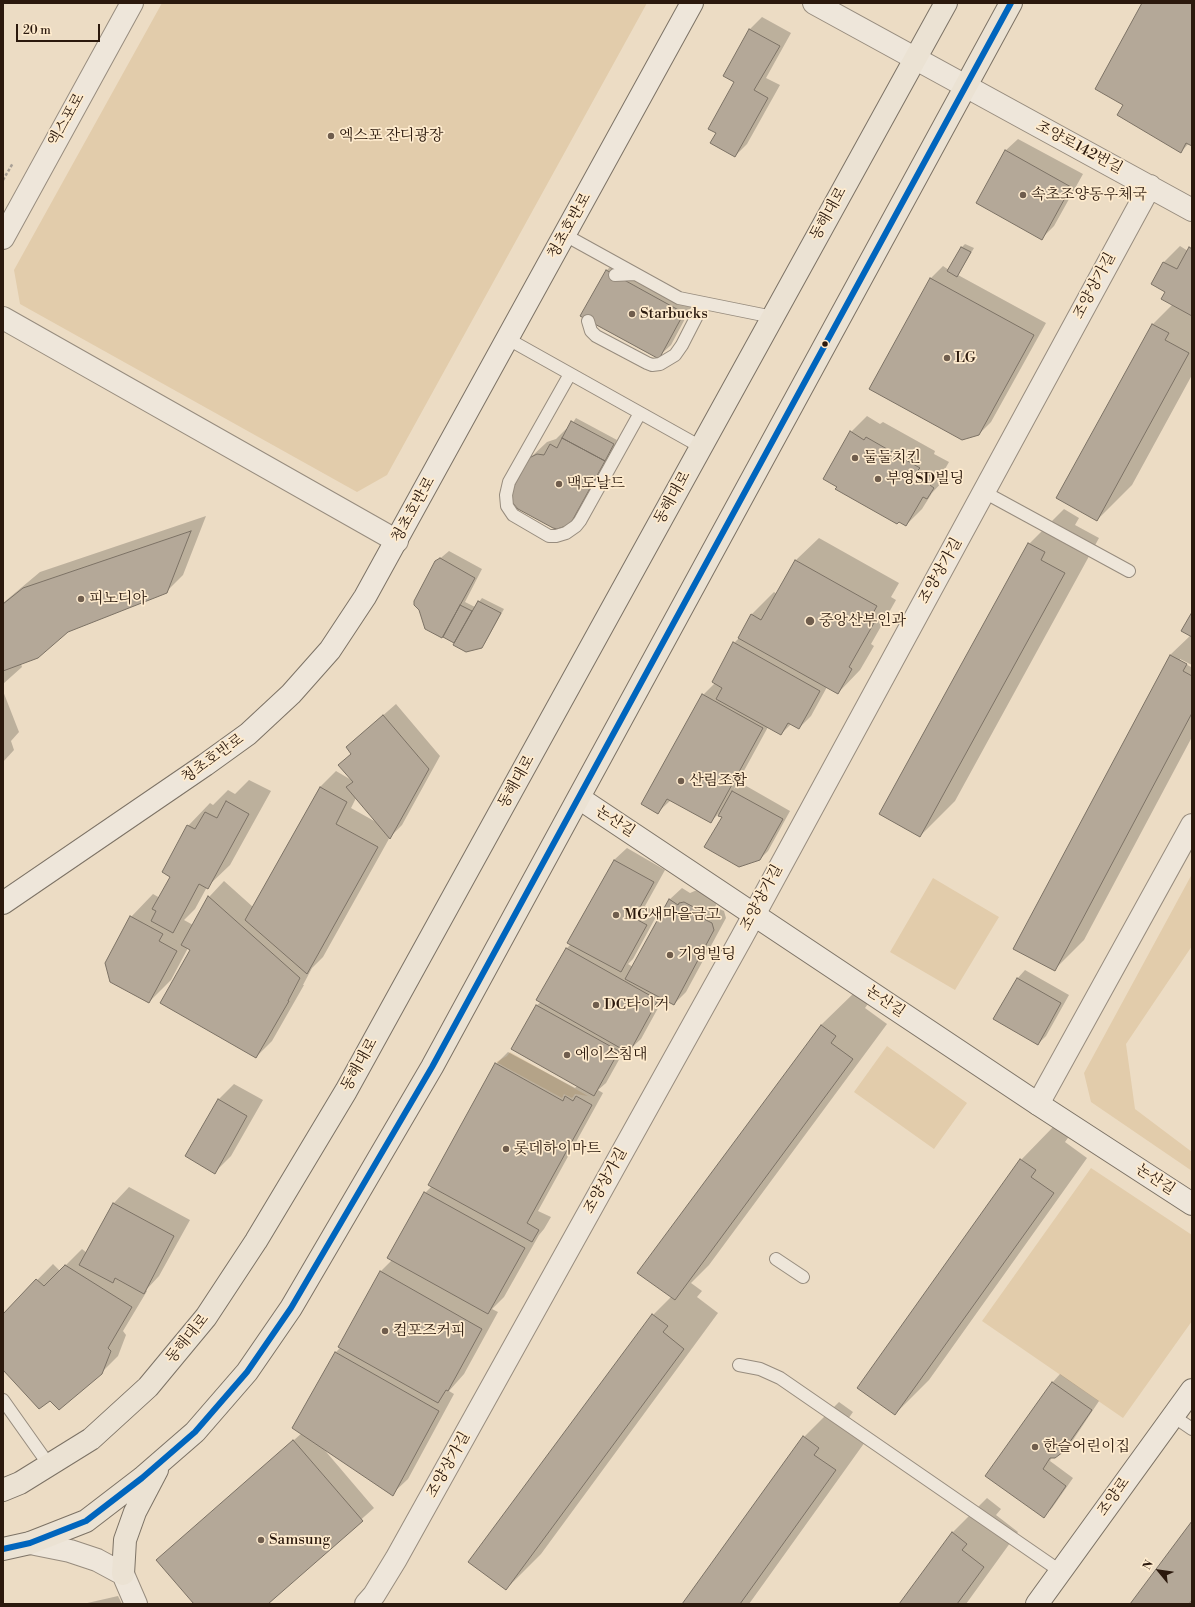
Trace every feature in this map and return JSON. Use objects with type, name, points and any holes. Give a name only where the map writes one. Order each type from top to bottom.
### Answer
[{"type":"main road","name":"동해대로","points":[[3,1490],[20,1483],[91,1439],[148,1388],[206,1317],[256,1241],[346,1091],[946,3]]},
{"type":"main road","points":[[3,1549],[30,1543],[86,1521],[142,1478],[195,1432],[247,1372],[291,1308],[432,1066],[1011,3]]},
{"type":"main road","points":[[123,1574],[125,1540],[135,1512],[162,1461]]},
{"type":"street","name":"엑스포로","points":[[3,238],[132,3]]},
{"type":"street","name":"청초호반로","points":[[3,903],[248,734],[291,694],[330,650],[365,597],[397,541],[692,3]]},
{"type":"street","name":"조양로142번길","points":[[814,3],[1192,210]]},
{"type":"street","name":"조양상가길","points":[[366,1604],[374,1596],[396,1560],[754,914],[1150,186]]},
{"type":"street","points":[[3,318],[397,541]]},
{"type":"street","name":"논산길","points":[[579,798],[1038,1104],[1192,1204]]},
{"type":"street","points":[[1038,1104],[1192,825]]},
{"type":"street","name":"조양로","points":[[1037,1604],[1192,1390]]},
{"type":"street","points":[[30,1543],[70,1551],[90,1558],[123,1574],[136,1604]]},
{"type":"lane","points":[[565,235],[679,298],[773,317]]},
{"type":"lane","points":[[614,275],[636,274]]},
{"type":"lane","points":[[588,320],[591,332],[596,336],[647,363],[652,365],[660,364],[675,354],[682,345],[703,304]]},
{"type":"lane","points":[[508,340],[701,446]]},
{"type":"lane","points":[[570,374],[510,482],[506,495],[507,506],[513,515],[549,536],[556,536],[566,533],[580,521],[640,413]]},
{"type":"lane","points":[[984,492],[1129,571]]},
{"type":"lane","points":[[776,1259],[803,1277]]},
{"type":"lane","points":[[739,1365],[760,1369],[780,1378],[1060,1571]]},
{"type":"lane","points":[[3,1400],[49,1465]]},
{"type":"lane","points":[[1173,1416],[1192,1429]]},
{"type":"shaded area","name":"엑스포 잔디광장","points":[[162,3],[647,3],[387,475],[357,492],[20,304],[14,270]]},
{"type":"shaded area","points":[[1192,874],[1192,946],[1126,1044],[1135,1109],[1192,1152],[1192,1171],[1091,1102],[1084,1073]]},
{"type":"shaded area","points":[[933,878],[999,917],[955,990],[890,952]]},
{"type":"shaded area","points":[[887,1046],[967,1103],[934,1149],[854,1092]]},
{"type":"shaded area","points":[[510,1052],[588,1096],[575,1094],[572,1098],[564,1094],[562,1098],[496,1062],[507,1056]]},
{"type":"shaded area","points":[[1091,1168],[1192,1235],[1192,1321],[1123,1418],[982,1321]]},
{"type":"building","points":[[1142,3],[1192,3],[1192,146],[1186,143],[1181,153],[1117,115],[1123,105],[1095,89]]},
{"type":"building","points":[[749,29],[780,46],[754,90],[768,98],[735,157],[710,143],[716,133],[708,129],[734,82],[723,76]]},
{"type":"building","name":"속초조양동우체국","points":[[1005,150],[1071,187],[1042,240],[976,203]]},
{"type":"building","points":[[961,247],[971,252],[957,277],[947,271]]},
{"type":"building","points":[[1189,247],[1192,249],[1192,316],[1161,299],[1165,292],[1151,284],[1163,262],[1177,269]]},
{"type":"building","name":"Starbucks","points":[[606,270],[684,313],[659,359],[580,316]]},
{"type":"building","points":[[930,278],[1034,335],[979,435],[962,440],[869,389]]},
{"type":"building","points":[[1152,324],[1169,333],[1165,340],[1189,353],[1097,521],[1056,498]]},
{"type":"building","points":[[571,421],[614,444],[605,461],[562,438]]},
{"type":"building","name":"부영SD빌딩","points":[[850,431],[864,440],[866,437],[920,468],[918,470],[934,478],[930,485],[934,488],[927,499],[923,497],[906,526],[899,522],[897,524],[835,489],[837,487],[823,479]]},
{"type":"building","points":[[562,438],[605,461],[572,521],[569,525],[557,529],[518,509],[512,502],[511,492],[529,458],[537,454],[544,455],[550,444],[557,448]]},
{"type":"building","name":"피노디아","points":[[191,531],[167,593],[68,632],[38,658],[3,671],[3,604],[23,588]]},
{"type":"building","points":[[1028,543],[1045,552],[1041,560],[1065,573],[920,837],[879,814]]},
{"type":"building","points":[[440,558],[475,578],[442,638],[425,629],[419,610],[414,605],[414,601],[435,561]]},
{"type":"building","points":[[795,560],[877,606],[869,620],[874,623],[849,667],[852,669],[838,694],[738,638],[751,614],[761,620]]},
{"type":"building","points":[[478,601],[501,613],[482,648],[466,652],[453,645]]},
{"type":"building","points":[[460,605],[472,611],[454,643],[443,637]]},
{"type":"building","points":[[1192,612],[1192,637],[1181,631]]},
{"type":"building","points":[[733,642],[820,691],[799,729],[788,723],[781,735],[716,699],[722,688],[712,682]]},
{"type":"building","points":[[1170,655],[1187,664],[1183,671],[1192,676],[1192,713],[1055,971],[1013,949]]},
{"type":"building","points":[[702,694],[763,728],[711,823],[667,799],[658,814],[641,804]]},
{"type":"building","points":[[383,715],[429,769],[390,839],[346,787],[353,782],[338,765],[351,754],[346,747]]},
{"type":"building","points":[[320,787],[347,802],[336,824],[378,847],[307,974],[245,920]]},
{"type":"building","points":[[732,791],[783,819],[760,860],[739,867],[704,847],[722,817],[718,816]]},
{"type":"building","points":[[226,801],[249,814],[208,889],[199,884],[173,933],[151,921],[156,911],[152,909],[170,877],[162,872],[187,825],[195,829],[205,812],[217,818]]},
{"type":"building","points":[[614,860],[654,882],[634,918],[647,925],[621,972],[567,943]]},
{"type":"building","points":[[208,896],[300,978],[289,1001],[256,1058],[160,1003],[190,950],[181,945]]},
{"type":"building","name":"기영빌딩","points":[[669,899],[678,905],[679,903],[684,902],[703,912],[706,915],[704,919],[712,923],[714,930],[674,1005],[625,979]]},
{"type":"building","points":[[130,916],[163,934],[159,941],[177,951],[149,1003],[110,982],[105,963]]},
{"type":"building","points":[[566,948],[658,1000],[629,1053],[536,1000]]},
{"type":"building","points":[[1017,978],[1061,1003],[1038,1045],[993,1019]]},
{"type":"building","points":[[536,1005],[619,1051],[594,1096],[511,1049]]},
{"type":"building","points":[[821,1025],[836,1036],[831,1043],[853,1059],[675,1300],[637,1273]]},
{"type":"building","points":[[495,1063],[563,1101],[565,1096],[573,1101],[576,1096],[592,1105],[527,1223],[539,1230],[532,1242],[428,1185]]},
{"type":"building","points":[[218,1099],[247,1116],[215,1174],[185,1156]]},
{"type":"building","points":[[1020,1159],[1036,1170],[1031,1177],[1054,1193],[895,1415],[857,1388]]},
{"type":"building","points":[[424,1192],[525,1248],[488,1314],[387,1258]]},
{"type":"building","points":[[113,1203],[174,1236],[144,1294],[115,1278],[113,1283],[79,1265]]},
{"type":"building","points":[[65,1265],[132,1307],[108,1348],[111,1351],[102,1374],[59,1410],[50,1401],[39,1409],[3,1370],[3,1314],[36,1279],[44,1286]]},
{"type":"building","points":[[380,1271],[482,1329],[448,1391],[446,1390],[438,1403],[338,1347]]},
{"type":"building","points":[[652,1314],[668,1326],[663,1332],[684,1349],[506,1590],[468,1562]]},
{"type":"building","points":[[335,1352],[439,1411],[393,1496],[292,1428]]},
{"type":"building","points":[[1052,1382],[1092,1410],[1067,1446],[1064,1444],[1063,1452],[1055,1458],[1050,1458],[1043,1469],[1066,1486],[1044,1518],[985,1476]]},
{"type":"building","points":[[803,1436],[819,1448],[814,1455],[836,1470],[740,1604],[682,1604]]},
{"type":"building","points":[[293,1440],[363,1521],[268,1604],[194,1604],[156,1560]]},
{"type":"building","points":[[1192,1521],[1192,1600],[1189,1604],[1130,1604]]},
{"type":"building","points":[[952,1532],[967,1544],[962,1550],[984,1567],[957,1604],[899,1604]]},
{"type":"transit line","points":[[3,1549],[30,1543],[86,1521],[142,1478],[195,1432],[247,1372],[291,1308],[432,1067],[1011,3]]},
{"type":"place","name":"엑스포 잔디광장","points":[[331,136]]},
{"type":"place","name":"속초조양동우체국","points":[[1023,195]]},
{"type":"place","name":"Starbucks","points":[[632,314]]},
{"type":"place","name":"LG","points":[[947,358]]},
{"type":"place","name":"둘둘치킨","points":[[855,458]]},
{"type":"place","name":"부영SD빌딩","points":[[878,479]]},
{"type":"place","name":"맥도날드","points":[[559,484]]},
{"type":"place","name":"피노디아","points":[[81,599]]},
{"type":"place","name":"중앙산부인과","points":[[810,621]]},
{"type":"place","name":"산림조합","points":[[681,781]]},
{"type":"place","name":"MG새마을금고","points":[[616,915]]},
{"type":"place","name":"기영빌딩","points":[[670,955]]},
{"type":"place","name":"DC타이거","points":[[596,1005]]},
{"type":"place","name":"에이스침대","points":[[567,1055]]},
{"type":"place","name":"롯데하이마트","points":[[506,1149]]},
{"type":"place","name":"컴포즈커피","points":[[385,1331]]},
{"type":"place","name":"한슬어린이집","points":[[1035,1447]]},
{"type":"place","name":"Samsung","points":[[261,1540]]}]
